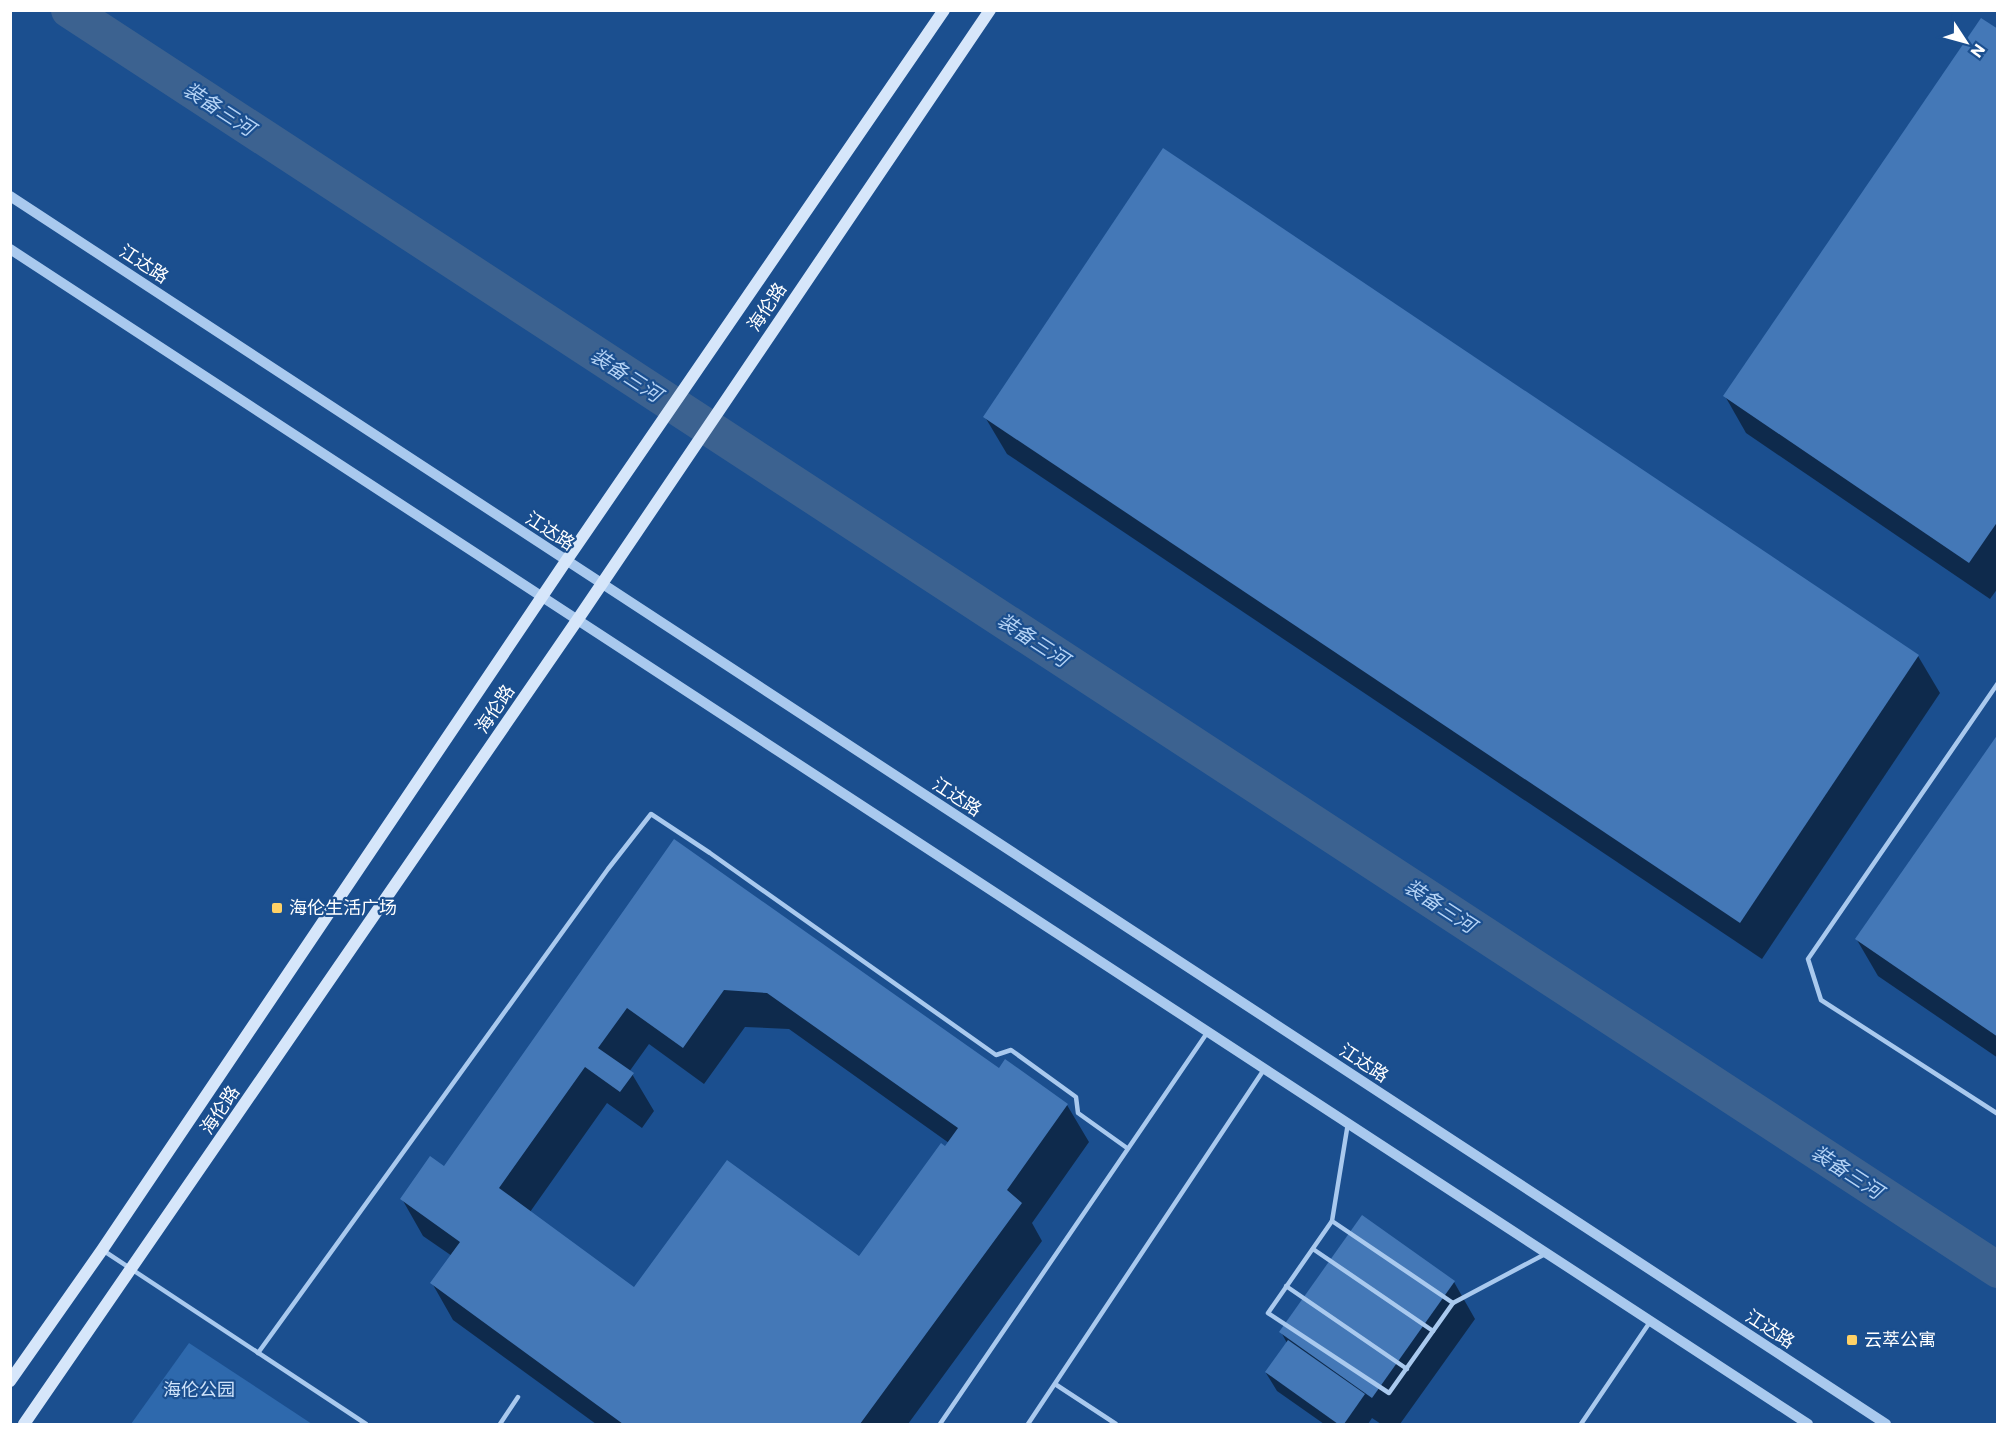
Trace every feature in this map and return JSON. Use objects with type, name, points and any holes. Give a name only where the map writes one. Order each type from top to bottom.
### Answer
[{"type":"main road","name":"海伦路","points":[[10,1381],[102,1250],[543,596],[944,10]]},
{"type":"main road","name":"海伦路","points":[[24,1425],[578,619],[990,10]]},
{"type":"street","name":"江达路","points":[[10,196],[1886,1425]]},
{"type":"street","points":[[10,249],[1808,1425]]},
{"type":"lane","points":[[1998,683],[1808,959],[1821,1000],[1998,1114]]},
{"type":"lane","points":[[258,1353],[608,868],[651,814],[710,853],[996,1055],[1011,1050],[1076,1097],[1078,1113],[1127,1148]]},
{"type":"lane","points":[[940,1425],[1208,1031]]},
{"type":"lane","points":[[1028,1425],[1264,1068]]},
{"type":"lane","points":[[1348,1123],[1332,1221],[1268,1312],[1389,1393],[1453,1303],[1546,1253]]},
{"type":"lane","points":[[1332,1221],[1453,1303]]},
{"type":"lane","points":[[1313,1249],[1433,1330]]},
{"type":"lane","points":[[102,1250],[366,1425]]},
{"type":"lane","points":[[1286,1286],[1407,1369]]},
{"type":"lane","points":[[1581,1425],[1651,1321]]},
{"type":"lane","points":[[1055,1384],[1116,1425]]},
{"type":"lane","points":[[500,1425],[518,1397]]},
{"type":"green space","name":"海伦公园","points":[[189,1343],[312,1424],[131,1424]]},
{"type":"building","points":[[1981,18],[1998,29],[1998,521],[1969,563],[1723,396]]},
{"type":"building","points":[[1163,148],[1919,655],[1740,923],[983,417]]},
{"type":"building","points":[[1998,734],[1998,1037],[1855,939]]},
{"type":"building","points":[[674,839],[999,1068],[1005,1059],[1068,1104],[1007,1190],[1022,1203],[860,1424],[623,1424],[430,1283],[460,1242],[400,1199],[430,1156],[444,1166]],"holes":[[[724,990],[767,993],[958,1128],[945,1146],[941,1143],[859,1256],[727,1160],[634,1287],[499,1188],[585,1067],[620,1092],[634,1073],[598,1048],[627,1008],[683,1048]]]},
{"type":"building","points":[[1362,1215],[1455,1281],[1372,1398],[1279,1332]]},
{"type":"building","points":[[1288,1340],[1365,1394],[1344,1424],[1338,1424],[1265,1372]]},
{"type":"waterway","name":"装备三河","points":[[69,10],[1998,1270]]},
{"type":"place","name":"海伦生活广场","points":[[277,908]]},
{"type":"place","name":"云萃公寓","points":[[1852,1340]]}]
